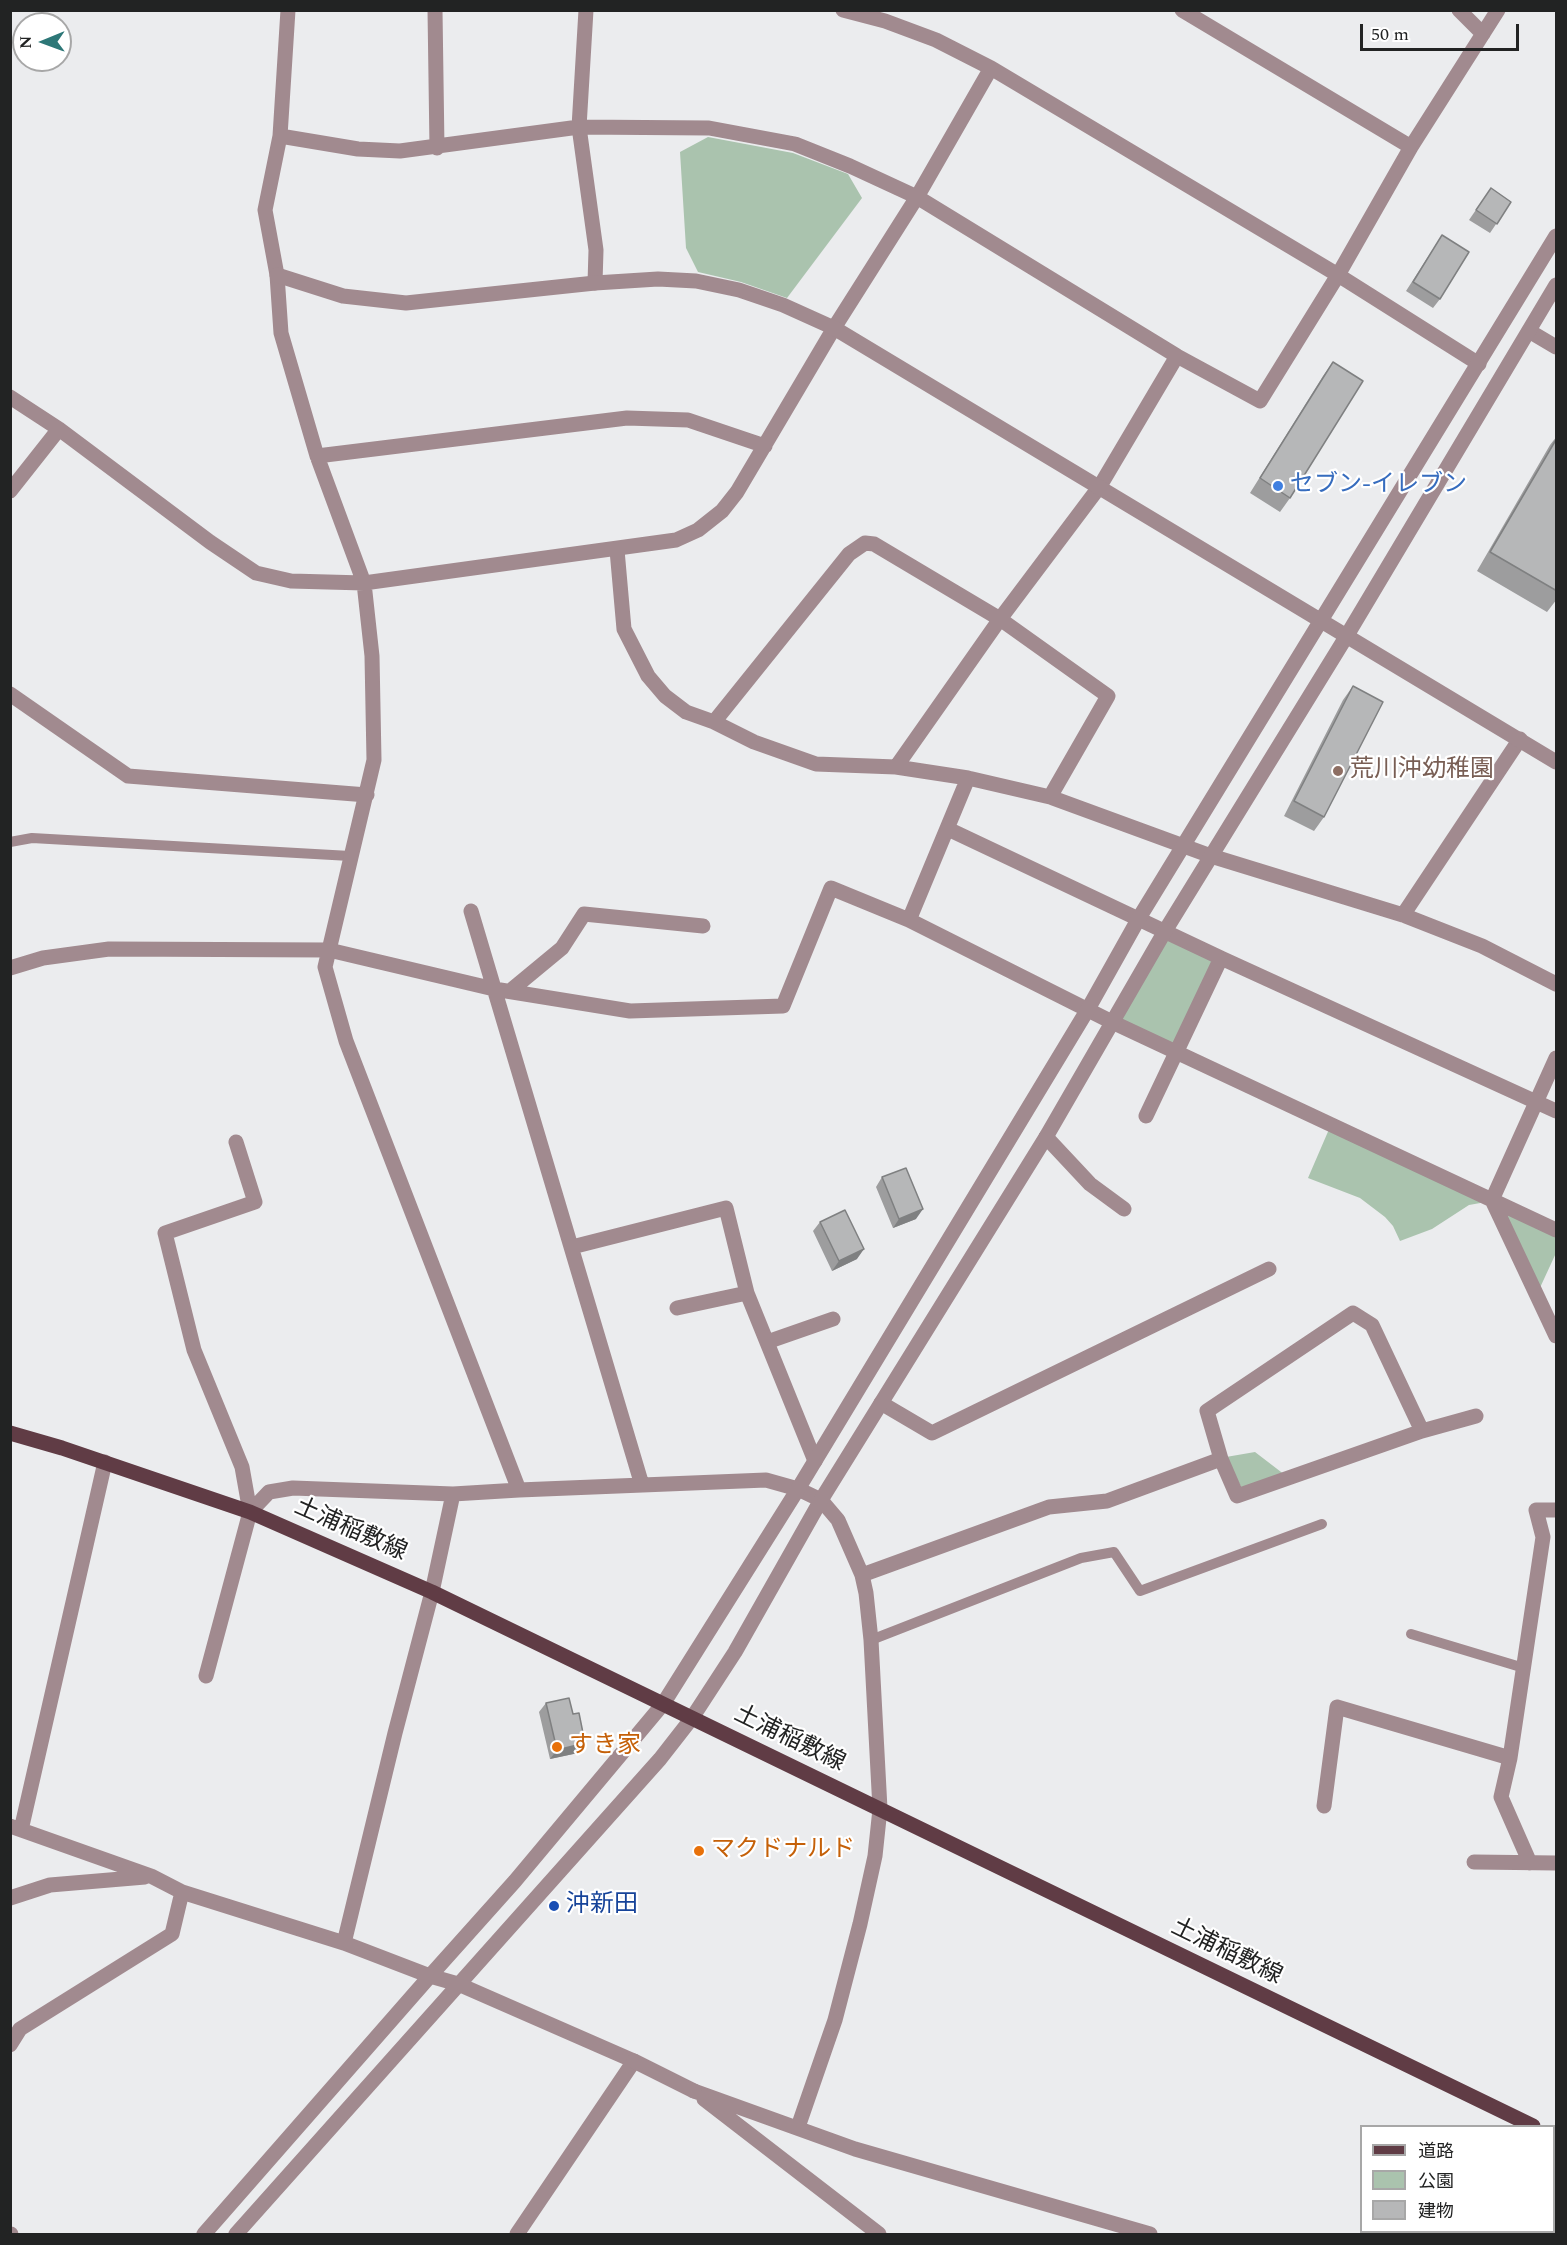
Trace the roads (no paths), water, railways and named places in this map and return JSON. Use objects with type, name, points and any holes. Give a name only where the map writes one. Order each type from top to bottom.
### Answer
[{"type":"main road","name":"土浦稲敷線","points":[[10,1433],[105,1462],[250,1512],[432,1592],[1529,2125]]},
{"type":"street","points":[[288,10],[280,136],[265,210],[277,275],[280,333],[317,456],[364,583],[372,656],[374,760],[325,967],[346,1041],[519,1490]]},
{"type":"street","points":[[435,10],[437,148]]},
{"type":"street","points":[[586,10],[579,126],[596,250],[595,283]]},
{"type":"street","points":[[843,10],[887,16],[991,68],[1338,275],[1479,364]]},
{"type":"street","points":[[1182,10],[1200,15],[1411,147]]},
{"type":"street","points":[[1459,10],[1483,34]]},
{"type":"street","points":[[280,136],[358,149],[400,151],[437,148],[579,126],[710,128],[795,144],[917,196],[1177,357],[1260,401],[1338,275],[1411,147],[1498,10]]},
{"type":"street","points":[[10,397],[59,429],[210,542],[256,573],[291,581],[364,583],[617,550],[676,540],[698,530],[722,512],[737,492],[834,328],[917,196],[991,68]]},
{"type":"street","points":[[204,2235],[429,1976],[515,1881],[663,1704],[798,1489],[1088,1009],[1139,918],[1557,236]]},
{"type":"street","points":[[277,275],[343,296],[406,303],[595,283],[658,279],[696,281],[750,293],[783,305],[834,328],[1557,762]]},
{"type":"street","points":[[236,2235],[660,1758],[692,1718],[735,1652],[821,1500],[1046,1137],[1165,931],[1346,637],[1557,285]]},
{"type":"street","points":[[1529,332],[1557,347]]},
{"type":"street","points":[[896,767],[1000,619],[1100,486],[1177,357]]},
{"type":"street","points":[[317,456],[627,418],[688,420],[765,446]]},
{"type":"street","points":[[10,491],[59,429]]},
{"type":"street","points":[[714,722],[849,554],[865,543],[874,544],[1000,619],[1108,696],[1050,797]]},
{"type":"street","points":[[617,550],[624,630],[648,676],[665,696],[686,712],[714,722],[754,742],[816,764],[896,767],[968,778],[1050,797],[1211,856],[1403,915],[1482,945],[1557,984]]},
{"type":"street","points":[[10,694],[128,776],[367,795]]},
{"type":"street","points":[[1403,915],[1520,739]]},
{"type":"street","points":[[909,920],[968,778]]},
{"type":"street","points":[[948,829],[1221,958],[1557,1111]]},
{"type":"street","points":[[10,968],[44,958],[109,949],[329,950],[494,988],[630,1011],[783,1006],[831,888],[909,920],[1112,1022],[1557,1230]]},
{"type":"street","points":[[471,911],[642,1485]]},
{"type":"street","points":[[510,991],[561,948],[584,914],[703,926]]},
{"type":"street","points":[[1146,1116],[1221,958]]},
{"type":"street","points":[[1557,1058],[1492,1200],[1557,1336]]},
{"type":"street","points":[[1046,1137],[1089,1184],[1124,1209]]},
{"type":"street","points":[[206,1676],[250,1512],[242,1467],[194,1350],[165,1233],[255,1202],[236,1142]]},
{"type":"street","points":[[572,1247],[726,1208],[747,1293],[815,1461]]},
{"type":"street","points":[[881,1403],[932,1433],[1269,1269]]},
{"type":"street","points":[[677,1308],[747,1293]]},
{"type":"street","points":[[1422,1431],[1372,1325],[1353,1312],[1207,1411],[1221,1459],[1238,1496],[1422,1431],[1476,1416]]},
{"type":"street","points":[[767,1342],[833,1319]]},
{"type":"street","points":[[862,1575],[1048,1507],[1107,1501],[1221,1459]]},
{"type":"street","points":[[105,1462],[16,1828],[151,1876],[182,1892],[344,1942],[429,1976],[458,1984],[634,2061],[694,2091],[855,2149],[1150,2235]]},
{"type":"street","points":[[250,1512],[269,1492],[293,1488],[453,1494],[766,1480],[798,1489],[821,1500],[838,1520],[862,1575],[866,1593],[871,1640],[880,1809],[875,1857],[860,1924],[835,2020],[798,2127]]},
{"type":"street","points":[[344,1942],[432,1592],[453,1494]]},
{"type":"street","points":[[1530,1863],[1501,1797],[1510,1758],[1543,1537],[1536,1510],[1557,1510]]},
{"type":"street","points":[[1324,1806],[1337,1707],[1510,1758]]},
{"type":"street","points":[[1474,1862],[1557,1863]]},
{"type":"street","points":[[10,1898],[50,1885],[151,1876]]},
{"type":"street","points":[[10,2045],[20,2029],[172,1934],[182,1892]]},
{"type":"street","points":[[517,2235],[634,2061]]},
{"type":"street","points":[[694,2091],[879,2235]]},
{"type":"lane","points":[[10,842],[32,838],[350,856]]},
{"type":"lane","points":[[871,1640],[1081,1558],[1114,1552],[1140,1591],[1322,1524]]},
{"type":"lane","points":[[1411,1634],[1524,1668]]},
{"type":"place","name":"セブン-イレブン","points":[[1278,486]]},
{"type":"place","name":"荒川沖幼稚園","points":[[1338,771]]},
{"type":"place","name":"すき家","points":[[557,1747]]},
{"type":"place","name":"マクドナルド","points":[[699,1851]]},
{"type":"place","name":"沖新田","points":[[554,1906]]}]
